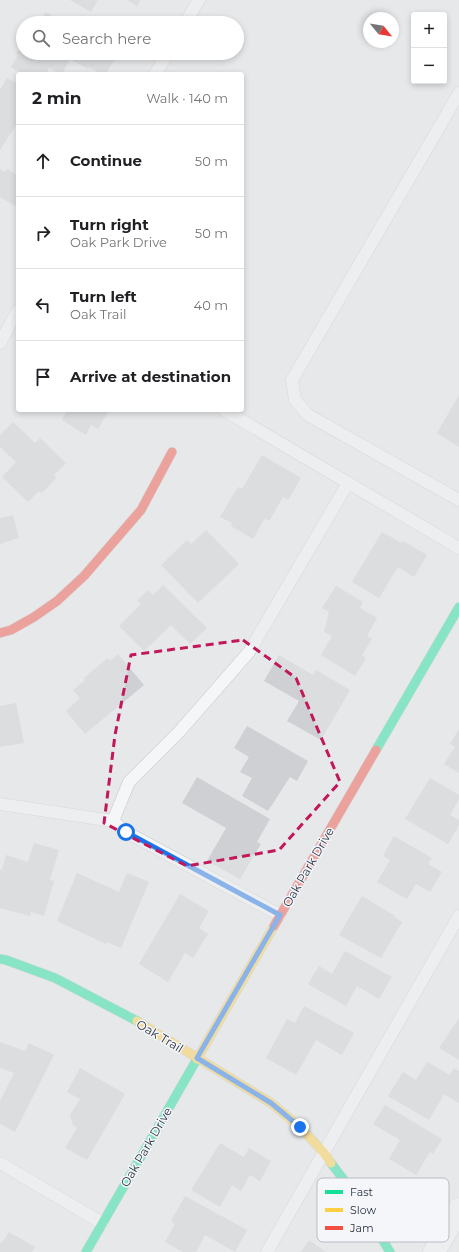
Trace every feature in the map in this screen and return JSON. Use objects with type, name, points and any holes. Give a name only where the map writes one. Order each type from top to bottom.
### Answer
[{"type":"street","points":[[0,633],[11,630],[34,617],[57,601],[84,576],[140,510],[172,452]]},
{"type":"street","name":"Oak Park Drive","points":[[86,1252],[459,607]]},
{"type":"street","name":"Oak Trail","points":[[0,959],[55,978],[128,1016],[271,1103],[300,1127],[324,1153],[343,1178]]},
{"type":"street","points":[[449,1226],[459,1208]]},
{"type":"street","name":"Oak Trail","points":[[384,1242],[390,1252]]},
{"type":"street","points":[[434,1252],[440,1242]]},
{"type":"lane","points":[[189,16],[199,0]]},
{"type":"lane","points":[[157,72],[164,60]]},
{"type":"lane","points":[[459,93],[292,380],[295,400],[308,415],[459,500]]},
{"type":"lane","points":[[0,343],[16,314]]},
{"type":"lane","points":[[227,412],[459,548]]},
{"type":"lane","points":[[114,821],[129,782],[179,732],[249,652],[348,482]]},
{"type":"lane","points":[[0,804],[114,821],[126,832],[280,915]]},
{"type":"lane","points":[[267,1252],[459,916]]},
{"type":"lane","points":[[0,1164],[102,1223]]},
{"type":"highlighted area","points":[[243,640],[296,678],[340,782],[279,850],[187,866],[104,823],[115,735],[131,655]]},
{"type":"building","points":[[70,0],[98,0],[91,12]]},
{"type":"building","points":[[127,0],[140,0],[137,6]]},
{"type":"building","points":[[46,12],[53,16],[43,16]]},
{"type":"building","points":[[16,58],[16,60],[69,60],[63,72],[56,72],[49,68],[47,72],[19,72],[11,67]]},
{"type":"building","points":[[72,60],[114,60],[107,72],[98,72],[89,67],[88,69]]},
{"type":"building","points":[[7,78],[16,83],[16,125],[0,150],[0,90]]},
{"type":"building","points":[[0,169],[5,172],[7,169],[16,175],[15,206],[0,197]]},
{"type":"building","points":[[459,395],[459,447],[437,433]]},
{"type":"building","points":[[66,412],[108,412],[98,429],[91,425],[86,435],[62,420]]},
{"type":"building","points":[[13,422],[35,443],[40,438],[66,463],[54,475],[56,478],[42,493],[39,491],[28,502],[2,477],[16,462],[0,447],[0,435]]},
{"type":"building","points":[[262,455],[301,478],[288,500],[283,497],[269,521],[265,518],[253,539],[231,526],[232,523],[220,517],[238,487],[242,489]]},
{"type":"building","points":[[13,515],[19,538],[0,544],[0,518]]},
{"type":"building","points":[[206,530],[239,564],[198,603],[161,565],[187,540],[191,544]]},
{"type":"building","points":[[382,532],[402,543],[403,541],[427,555],[414,577],[398,567],[379,598],[352,582]]},
{"type":"building","points":[[163,585],[207,628],[190,644],[171,625],[144,651],[119,626],[141,604],[137,601],[148,590],[153,595]]},
{"type":"building","points":[[336,586],[363,602],[360,608],[377,618],[367,636],[372,639],[362,655],[366,658],[355,676],[321,655],[332,636],[324,632],[329,612],[322,608]]},
{"type":"building","points":[[118,654],[144,685],[85,734],[66,711],[80,698],[73,690],[85,680],[84,678],[108,658],[110,661]]},
{"type":"building","points":[[279,655],[313,675],[316,670],[350,690],[321,740],[287,721],[299,701],[264,681]]},
{"type":"building","points":[[16,703],[24,743],[0,747],[0,706]]},
{"type":"building","points":[[247,726],[308,761],[297,781],[290,777],[268,811],[242,796],[252,778],[240,772],[249,757],[234,748]]},
{"type":"building","points":[[459,729],[459,773],[444,764],[455,747],[450,744]]},
{"type":"building","points":[[197,777],[270,819],[257,842],[261,844],[240,879],[207,861],[226,828],[182,803]]},
{"type":"building","points":[[430,778],[459,795],[459,799],[450,815],[459,820],[459,825],[448,844],[405,819]]},
{"type":"building","points":[[394,836],[432,858],[428,864],[442,872],[430,892],[416,884],[407,899],[377,882],[390,860],[383,856]]},
{"type":"building","points":[[34,843],[59,850],[50,880],[54,881],[44,916],[31,912],[30,916],[0,908],[0,869],[2,870],[6,855],[28,862]]},
{"type":"building","points":[[77,873],[119,892],[127,873],[149,882],[121,948],[107,942],[106,944],[57,921]]},
{"type":"building","points":[[180,894],[209,911],[199,928],[208,934],[193,958],[185,953],[168,982],[139,964]]},
{"type":"building","points":[[362,896],[395,916],[394,917],[402,922],[381,958],[339,935]]},
{"type":"building","points":[[345,951],[392,977],[379,999],[357,986],[346,1006],[308,984],[319,966],[332,974]]},
{"type":"building","points":[[304,1006],[354,1033],[342,1055],[316,1040],[296,1075],[266,1058],[287,1019],[295,1023]]},
{"type":"building","points":[[459,1018],[459,1060],[439,1048]]},
{"type":"building","points":[[0,1042],[25,1051],[29,1043],[54,1055],[15,1132],[0,1124],[0,1101],[14,1073],[0,1068]]},
{"type":"building","points":[[427,1062],[450,1075],[454,1068],[459,1071],[459,1103],[444,1094],[429,1120],[388,1096],[403,1072],[416,1080]]},
{"type":"building","points":[[80,1068],[125,1094],[87,1160],[65,1148],[77,1128],[73,1125],[70,1115],[80,1099],[67,1092]]},
{"type":"building","points":[[385,1105],[442,1139],[433,1154],[430,1152],[416,1175],[389,1159],[400,1140],[373,1124]]},
{"type":"building","points":[[220,1143],[244,1157],[249,1148],[271,1161],[260,1181],[250,1175],[241,1191],[232,1185],[220,1207],[191,1190]]},
{"type":"building","points":[[185,1196],[247,1230],[235,1252],[205,1235],[196,1252],[183,1252],[165,1242],[175,1224],[171,1221]]},
{"type":"building","points":[[9,1232],[35,1247],[32,1252],[0,1252],[0,1242],[2,1243]]},
{"type":"building","points":[[309,1240],[326,1252],[301,1252]]},
{"type":"traffic: fast","points":[[376,750],[459,607]]},
{"type":"traffic: fast","points":[[0,959],[55,978],[137,1021]]},
{"type":"traffic: fast","points":[[86,1252],[197,1059]]},
{"type":"traffic: fast","points":[[331,1163],[342,1178]]},
{"type":"traffic: fast","points":[[384,1242],[390,1252]]},
{"type":"traffic: slow","points":[[197,1059],[274,926]]},
{"type":"traffic: slow","points":[[137,1021],[271,1103],[300,1127],[324,1153],[331,1163]]},
{"type":"traffic: jam","points":[[0,633],[11,630],[34,617],[57,601],[84,576],[141,510],[172,452]]},
{"type":"traffic: jam","points":[[274,926],[376,750]]},
{"type":"route","points":[[126,832],[280,915],[197,1058],[271,1103],[300,1127]]}]
